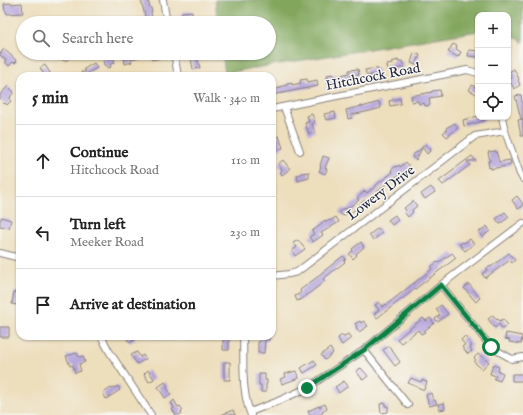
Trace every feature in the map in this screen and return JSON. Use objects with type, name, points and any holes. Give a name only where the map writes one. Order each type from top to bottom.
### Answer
[{"type":"street","points":[[163,0],[166,16]]},
{"type":"street","points":[[175,60],[177,72]]},
{"type":"street","name":"Hitchcock Road","points":[[276,108],[467,70],[475,72]]},
{"type":"street","points":[[284,107],[300,151]]},
{"type":"street","points":[[503,120],[505,131],[523,179]]},
{"type":"street","name":"Lowery Drive","points":[[276,276],[297,272],[475,136],[505,131]]},
{"type":"street","points":[[243,340],[246,401],[250,414],[307,388],[364,350],[441,285],[523,223]]},
{"type":"street","points":[[0,253],[16,257]]},
{"type":"street","points":[[441,285],[491,347],[512,359],[523,358]]},
{"type":"street","points":[[103,340],[151,415]]},
{"type":"street","points":[[364,350],[408,405]]},
{"type":"green space","points":[[215,0],[523,0],[523,43],[511,36],[511,12],[475,12],[475,31],[225,72],[223,60],[276,60],[276,16],[217,16]]},
{"type":"building","points":[[141,0],[148,0],[152,12],[152,16],[145,16]]},
{"type":"building","points":[[22,3],[23,13],[7,14],[4,4]]},
{"type":"building","points":[[192,11],[192,16],[182,16],[182,12]]},
{"type":"building","points":[[453,44],[457,46],[456,49],[461,52],[458,57],[448,52]]},
{"type":"building","points":[[4,49],[17,61],[15,63],[13,62],[9,66],[5,62],[6,60],[0,55]]},
{"type":"building","points":[[469,50],[475,51],[475,57],[468,56]]},
{"type":"building","points":[[414,53],[420,55],[416,65],[411,63]]},
{"type":"building","points":[[103,60],[114,60],[115,63],[110,64],[111,67],[107,68],[106,65],[104,65]]},
{"type":"building","points":[[124,60],[131,60],[132,62],[125,64]]},
{"type":"building","points":[[191,60],[198,60],[200,68],[193,69]]},
{"type":"building","points":[[398,60],[398,62],[402,61],[404,67],[388,71],[387,65],[393,64],[392,62]]},
{"type":"building","points":[[94,63],[97,68],[90,72],[86,72],[84,69]]},
{"type":"building","points":[[45,65],[49,72],[42,72],[40,68]]},
{"type":"building","points":[[377,68],[378,74],[367,76],[365,70]]},
{"type":"building","points":[[358,69],[359,75],[350,76],[351,79],[328,84],[326,78],[328,78],[327,75],[333,74],[334,77],[349,73],[349,70]]},
{"type":"building","points":[[514,69],[520,85],[514,89],[511,83],[511,71]]},
{"type":"building","points":[[307,79],[308,82],[317,80],[318,86],[276,94],[276,89],[287,84],[292,83],[292,85],[301,83],[300,80]]},
{"type":"building","points":[[472,85],[475,86],[475,93],[469,90]]},
{"type":"building","points":[[8,86],[14,92],[9,99],[11,101],[7,105],[0,100],[0,95]]},
{"type":"building","points":[[440,90],[441,96],[429,98],[430,105],[425,106],[424,103],[419,104],[418,101],[412,102],[411,96]]},
{"type":"building","points":[[521,95],[523,102],[523,119],[521,119],[515,96]]},
{"type":"building","points":[[400,98],[401,104],[390,106],[389,101]]},
{"type":"building","points":[[379,102],[381,108],[351,115],[352,118],[348,119],[346,110]]},
{"type":"building","points":[[335,112],[336,118],[326,120],[324,114]]},
{"type":"building","points":[[312,114],[315,122],[312,124],[315,132],[309,134],[305,123],[309,122],[307,116]]},
{"type":"building","points":[[475,117],[475,120],[484,121],[464,126],[463,120]]},
{"type":"building","points":[[523,119],[523,136],[521,136],[518,120]]},
{"type":"building","points":[[455,123],[458,128],[447,137],[443,133],[447,130],[446,128]]},
{"type":"building","points":[[279,136],[283,148],[276,150],[276,137]]},
{"type":"building","points":[[426,144],[431,150],[427,154],[422,147]]},
{"type":"building","points":[[422,148],[416,160],[412,157],[414,154]]},
{"type":"building","points":[[496,151],[499,162],[510,160],[511,165],[491,169],[491,167],[489,168],[488,161],[490,161],[488,152]]},
{"type":"building","points":[[323,156],[329,158],[325,168],[327,169],[325,174],[319,171]]},
{"type":"building","points":[[472,156],[476,161],[467,161],[470,165],[443,185],[439,181],[454,169]]},
{"type":"building","points":[[283,160],[290,169],[282,175],[280,172],[282,170],[278,164]]},
{"type":"building","points":[[406,162],[410,167],[386,184],[366,201],[365,200],[348,215],[347,213],[343,216],[339,212],[344,208],[345,210],[359,200],[357,198],[365,191],[367,193],[376,186],[393,172],[391,170],[396,166],[399,165],[400,167]]},
{"type":"building","points":[[309,172],[309,178],[298,181],[297,175]]},
{"type":"building","points":[[431,187],[435,192],[425,199],[421,194]]},
{"type":"building","points":[[517,196],[523,204],[523,206],[518,209],[512,200]]},
{"type":"building","points":[[413,201],[417,206],[412,210],[413,212],[408,217],[404,212],[406,210],[404,208]]},
{"type":"building","points":[[505,212],[509,217],[500,224],[496,219]]},
{"type":"building","points":[[395,215],[398,220],[392,225],[388,220]]},
{"type":"building","points":[[1,217],[11,220],[9,228],[0,226]]},
{"type":"building","points":[[336,217],[339,222],[321,233],[323,235],[313,242],[309,237],[314,234],[312,231],[325,220],[326,222],[329,220],[330,221]]},
{"type":"building","points":[[487,226],[490,231],[482,237],[479,232]]},
{"type":"building","points":[[378,228],[382,233],[373,240],[369,235]]},
{"type":"building","points":[[470,239],[474,244],[465,251],[459,244]]},
{"type":"building","points":[[298,240],[305,249],[295,256],[292,251],[297,247],[293,243]]},
{"type":"building","points":[[361,242],[364,247],[353,259],[349,254],[353,251],[352,249]]},
{"type":"building","points":[[452,253],[456,258],[377,318],[374,314],[379,310],[375,305],[379,302],[382,307],[386,305],[432,269],[431,267],[437,262],[438,263]]},
{"type":"building","points":[[509,253],[515,260],[512,263],[510,260],[485,278],[482,274],[487,270],[486,269],[491,267]]},
{"type":"building","points":[[343,256],[346,259],[344,261],[345,262],[323,279],[325,281],[302,299],[297,301],[295,296],[301,292],[300,290]]},
{"type":"building","points":[[469,284],[480,298],[476,302],[464,288]]},
{"type":"building","points":[[14,292],[16,292],[16,305],[12,304]]},
{"type":"building","points":[[441,305],[448,314],[438,322],[435,319],[440,315],[436,309]]},
{"type":"building","points":[[493,315],[497,320],[498,319],[500,321],[503,319],[508,325],[502,329],[499,324],[495,328],[488,319]]},
{"type":"building","points":[[423,318],[426,321],[430,318],[434,323],[424,331],[425,332],[421,334],[418,330],[401,343],[397,339]]},
{"type":"building","points":[[360,321],[361,323],[364,321],[368,326],[359,332],[355,324]]},
{"type":"building","points":[[0,327],[9,327],[9,337],[0,337]]},
{"type":"building","points":[[506,333],[522,336],[521,344],[509,342],[510,340],[505,339]]},
{"type":"building","points":[[348,334],[351,338],[342,345],[338,338],[342,335],[343,337]]},
{"type":"building","points":[[465,336],[472,346],[470,347],[472,351],[468,354],[462,347],[465,345],[461,340]]},
{"type":"building","points":[[223,340],[229,340],[229,350],[223,350]]},
{"type":"building","points":[[260,340],[265,340],[264,353],[258,353],[258,342],[260,342]]},
{"type":"building","points":[[389,346],[400,362],[395,366],[383,350]]},
{"type":"building","points":[[330,348],[333,353],[325,360],[321,355]]},
{"type":"building","points":[[137,352],[140,357],[143,355],[146,359],[137,364],[131,355]]},
{"type":"building","points":[[77,353],[79,357],[83,356],[85,362],[79,364],[81,371],[75,373],[73,365],[70,366],[66,356]]},
{"type":"building","points":[[478,354],[489,362],[482,369],[474,362],[476,360],[474,358]]},
{"type":"building","points":[[314,360],[317,365],[304,373],[301,368]]},
{"type":"building","points":[[224,362],[230,362],[230,380],[224,380]]},
{"type":"building","points":[[493,365],[499,367],[498,371],[503,373],[500,381],[494,379],[496,376],[490,374]]},
{"type":"building","points":[[361,368],[368,376],[363,380],[356,371]]},
{"type":"building","points":[[148,370],[154,379],[149,382],[144,374]]},
{"type":"building","points":[[296,371],[299,378],[282,384],[280,379],[286,377],[285,374]]},
{"type":"building","points":[[259,374],[265,374],[265,380],[267,380],[266,392],[261,392],[261,385],[259,385]]},
{"type":"building","points":[[512,374],[523,374],[523,381],[512,381]]},
{"type":"building","points":[[411,378],[421,382],[422,380],[427,382],[424,390],[408,383]]},
{"type":"building","points":[[344,381],[348,386],[339,393],[335,387]]},
{"type":"building","points":[[165,382],[171,394],[165,398],[158,387]]},
{"type":"building","points":[[118,386],[120,390],[106,399],[103,393]]},
{"type":"building","points":[[431,393],[433,400],[435,400],[437,404],[429,406],[426,395]]},
{"type":"building","points":[[174,400],[178,407],[180,406],[183,410],[179,415],[176,415],[172,409],[174,408],[171,403]]},
{"type":"building","points":[[385,403],[385,406],[388,406],[388,412],[381,413],[380,404]]},
{"type":"building","points":[[444,403],[445,409],[439,410],[438,404]]},
{"type":"building","points":[[325,404],[327,409],[322,412],[323,413],[319,415],[310,415],[308,411]]},
{"type":"building","points":[[233,410],[235,415],[221,415]]},
{"type":"route","points":[[307,388],[364,350],[441,285],[491,347]]}]
